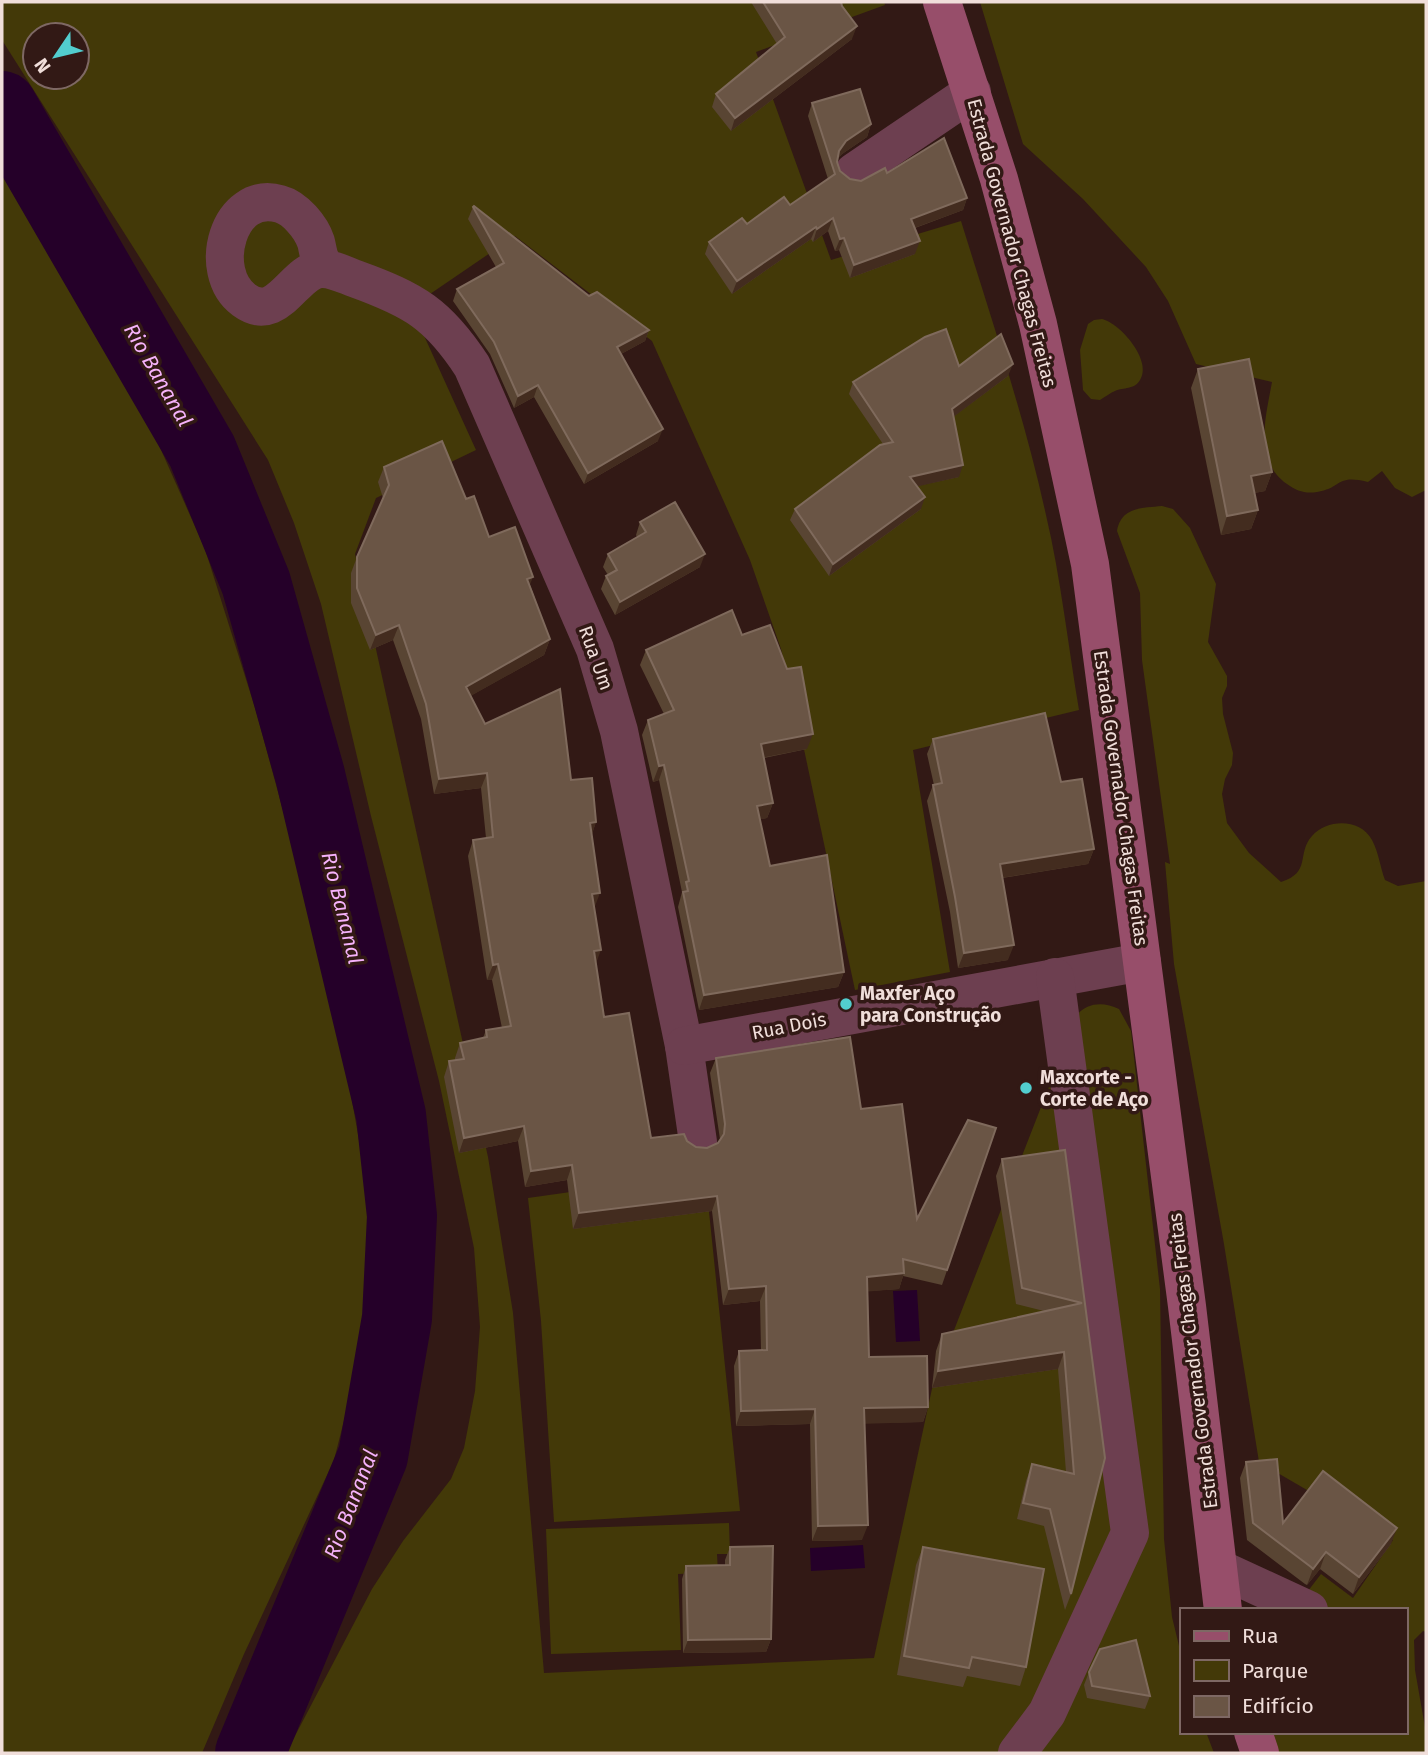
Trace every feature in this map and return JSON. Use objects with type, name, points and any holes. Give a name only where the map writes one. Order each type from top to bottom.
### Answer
[{"type":"main road","name":"Estrada Governador Chagas Freitas","points":[[942,2],[999,179],[1038,324],[1090,564],[1223,1608]]},
{"type":"main road","points":[[1254,1734],[1260,1753]]},
{"type":"street","points":[[855,172],[972,92]]},
{"type":"street","name":"Rua Um","points":[[329,269],[380,288],[422,308],[442,326],[461,350],[482,388],[595,649],[619,731],[684,1046],[698,1142]]},
{"type":"street","name":"Rua Dois","points":[[684,1046],[1142,962]]},
{"type":"street","points":[[1017,1753],[1047,1713],[1130,1533],[1055,977]]},
{"type":"street","points":[[1218,1567],[1304,1608]]},
{"type":"green space","points":[[2,2],[884,2],[885,5],[756,52],[831,260],[961,221],[1037,478],[1056,563],[1079,710],[913,750],[950,972],[855,990],[781,649],[750,560],[652,341],[515,236],[411,307],[476,450],[376,498],[355,554],[488,1157],[513,1313],[544,1673],[874,1658],[933,1384],[1077,1015],[1086,1008],[1102,1004],[1119,1009],[1131,1031],[1160,1289],[1164,1539],[1172,1617],[1180,1650],[1180,1734],[1207,1734],[1214,1753],[286,1753],[372,1589],[403,1541],[451,1479],[464,1448],[475,1391],[480,1327],[474,1248],[439,1081],[371,816],[321,604],[294,523],[268,460],[34,91],[91,91],[91,21],[21,21],[21,70],[2,40]]},
{"type":"green space","points":[[980,2],[1426,2],[1426,490],[1412,497],[1395,488],[1382,471],[1368,482],[1344,481],[1313,493],[1298,490],[1276,474],[1269,463],[1265,437],[1272,382],[1196,364],[1168,301],[1146,267],[1083,199],[1023,144]]},
{"type":"green space","points":[[2,166],[95,316],[154,434],[205,549],[256,711],[291,840],[348,1078],[366,1180],[369,1252],[364,1326],[334,1460],[244,1654],[202,1753],[2,1753]]},
{"type":"green space","points":[[1102,319],[1117,328],[1133,344],[1143,372],[1135,385],[1115,391],[1100,400],[1091,399],[1083,390],[1080,350],[1088,324]]},
{"type":"green space","points":[[1162,506],[1173,509],[1190,528],[1216,584],[1208,642],[1227,676],[1227,686],[1222,698],[1223,714],[1233,753],[1232,765],[1222,794],[1227,823],[1249,853],[1281,882],[1297,873],[1307,843],[1318,830],[1343,823],[1367,833],[1376,850],[1385,880],[1398,886],[1426,881],[1426,1632],[1423,1631],[1414,1640],[1415,1670],[1426,1733],[1426,1753],[1272,1753],[1267,1734],[1407,1734],[1407,1608],[1312,1608],[1308,1591],[1321,1574],[1353,1598],[1393,1540],[1259,1462],[1224,1244],[1174,964],[1165,862],[1170,864],[1142,660],[1140,593],[1117,531],[1123,517],[1140,508]]},
{"type":"green space","points":[[705,1173],[740,1511],[554,1522],[541,1321],[528,1198]]},
{"type":"green space","points":[[729,1523],[730,1554],[717,1554],[718,1572],[678,1574],[681,1650],[551,1654],[546,1529]]},
{"type":"shaded area","points":[[917,1290],[920,1341],[896,1342],[893,1291]]},
{"type":"shaded area","points":[[863,1545],[865,1568],[811,1571],[810,1548]]},
{"type":"building","points":[[763,2],[841,2],[857,26],[735,118],[716,94],[785,37]]},
{"type":"building","points":[[860,89],[871,124],[846,141],[839,151],[837,162],[840,171],[850,179],[861,181],[885,168],[887,173],[944,138],[967,198],[911,219],[920,241],[854,265],[844,238],[840,239],[833,218],[737,281],[709,242],[742,218],[747,224],[784,197],[790,205],[835,174],[812,103]]},
{"type":"building","points":[[474,206],[589,296],[597,292],[649,330],[617,347],[663,429],[588,473],[538,385],[518,396],[494,342],[457,289],[504,263]]},
{"type":"building","points":[[946,329],[959,366],[1001,334],[1013,364],[952,409],[963,465],[910,477],[925,497],[833,564],[795,509],[880,445],[893,442],[853,382],[925,337]]},
{"type":"building","points":[[1249,359],[1272,472],[1251,476],[1258,510],[1227,516],[1198,369]]},
{"type":"building","points":[[442,441],[466,499],[474,496],[489,537],[515,527],[533,577],[527,579],[550,639],[466,687],[485,724],[560,689],[571,780],[592,778],[596,822],[590,823],[600,893],[592,894],[601,950],[594,951],[604,1017],[629,1013],[651,1138],[684,1134],[687,1141],[696,1147],[707,1148],[718,1143],[724,1134],[725,1124],[716,1058],[850,1037],[861,1109],[902,1104],[917,1219],[968,1120],[996,1128],[947,1270],[903,1259],[904,1273],[867,1277],[869,1357],[927,1356],[928,1407],[864,1408],[868,1525],[818,1526],[815,1409],[741,1411],[739,1351],[767,1350],[766,1286],[729,1289],[717,1196],[579,1213],[572,1165],[531,1171],[524,1126],[464,1138],[449,1061],[464,1059],[460,1043],[487,1037],[486,1030],[511,1026],[498,964],[493,965],[473,840],[493,837],[487,773],[439,779],[426,704],[399,625],[376,635],[357,588],[357,557],[389,485],[384,467]]},
{"type":"building","points":[[675,502],[705,554],[620,602],[606,576],[617,570],[608,554],[646,532],[640,522]]},
{"type":"building","points":[[732,610],[742,635],[770,625],[787,669],[801,667],[813,734],[761,744],[773,803],[757,806],[770,866],[827,855],[844,972],[704,995],[683,892],[688,891],[686,882],[689,881],[664,765],[659,766],[648,720],[674,710],[646,650]]},
{"type":"building","points":[[1045,713],[1061,782],[1082,779],[1094,849],[1000,864],[1014,945],[964,953],[933,785],[942,783],[933,739]]},
{"type":"building","points":[[1065,1150],[1105,1458],[1071,1594],[1050,1509],[1023,1503],[1032,1464],[1074,1474],[1064,1352],[938,1371],[942,1334],[1082,1303],[1022,1288],[1002,1159]]},
{"type":"building","points":[[1277,1459],[1283,1523],[1323,1471],[1397,1528],[1359,1577],[1326,1552],[1313,1569],[1253,1523],[1246,1462]]},
{"type":"building","points":[[773,1546],[771,1639],[688,1640],[686,1566],[730,1565],[730,1547]]},
{"type":"building","points":[[923,1547],[1044,1569],[1026,1667],[972,1657],[969,1668],[904,1656]]},
{"type":"building","points":[[1136,1640],[1150,1696],[1092,1686],[1089,1672],[1100,1649]]},
{"type":"waterway","name":"Rio Bananal","points":[[2,106],[202,451],[256,583],[310,775],[391,1115],[402,1216],[397,1318],[373,1456],[250,1753]]},
{"type":"place","name":"Maxfer Aço para Construção","points":[[846,1004]]},
{"type":"place","name":"Maxcorte - Corte de Aço","points":[[1026,1088]]}]
